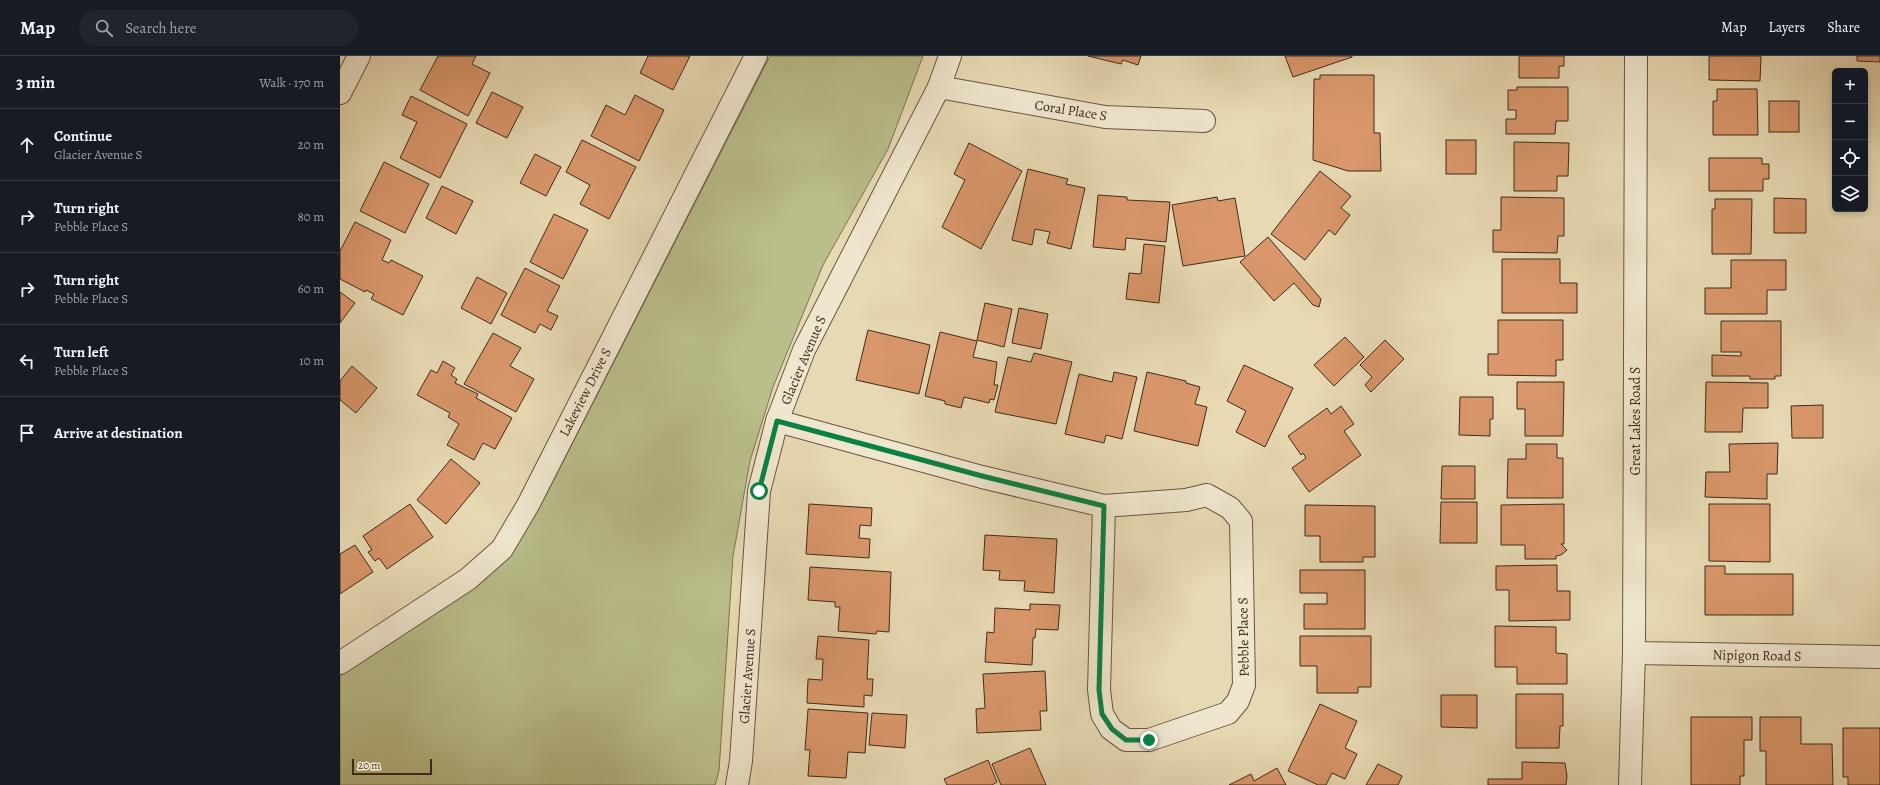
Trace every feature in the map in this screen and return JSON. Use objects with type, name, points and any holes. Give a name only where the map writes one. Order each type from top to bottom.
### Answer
[{"type":"street","points":[[340,93],[359,56]]},
{"type":"street","name":"Lakeview Drive S","points":[[340,663],[468,579],[502,549],[528,505],[756,56]]},
{"type":"street","name":"Glacier Avenue S","points":[[737,785],[741,754],[759,491],[777,421],[804,350],[939,87],[950,56]]},
{"type":"street","name":"Great Lakes Road S","points":[[1630,785],[1634,653],[1636,56]]},
{"type":"street","name":"Coral Place S","points":[[939,87],[1105,117],[1204,121]]},
{"type":"street","name":"Pebble Place S","points":[[777,421],[982,476],[1104,506],[1186,500],[1207,495],[1230,508],[1241,521],[1244,685],[1238,701],[1228,713],[1149,740],[1126,740],[1112,729],[1102,714],[1099,690],[1104,506]]},
{"type":"street","name":"Nipigon Road S","points":[[1634,653],[1880,656]]},
{"type":"green space","points":[[770,56],[923,56],[888,149],[823,265],[773,387],[750,461],[733,556],[719,771],[715,785],[340,785],[340,676],[496,565],[520,539],[544,499]]},
{"type":"building","points":[[438,56],[476,56],[472,64],[490,73],[468,116],[420,90]]},
{"type":"building","points":[[648,56],[690,56],[673,90],[640,73]]},
{"type":"building","points":[[1088,56],[1141,56],[1138,65],[1123,60],[1121,64]]},
{"type":"building","points":[[1285,56],[1352,56],[1352,57],[1293,77]]},
{"type":"building","points":[[1519,56],[1564,56],[1564,66],[1559,66],[1559,78],[1519,78]]},
{"type":"building","points":[[1709,56],[1761,56],[1760,81],[1709,80]]},
{"type":"building","points":[[1857,56],[1880,56],[1880,62],[1857,61]]},
{"type":"building","points":[[1320,75],[1374,75],[1374,133],[1380,133],[1381,171],[1348,171],[1313,160],[1314,79],[1320,79]]},
{"type":"building","points":[[1517,87],[1568,87],[1568,121],[1556,121],[1555,134],[1506,134],[1506,119],[1516,119],[1516,110],[1508,110],[1508,90],[1517,90]]},
{"type":"building","points":[[1717,89],[1757,89],[1758,135],[1713,135],[1713,101],[1717,101]]},
{"type":"building","points":[[492,92],[523,107],[507,138],[476,123]]},
{"type":"building","points":[[635,95],[664,110],[639,161],[591,136],[606,105],[625,115]]},
{"type":"building","points":[[411,96],[467,124],[440,178],[400,158],[417,122],[402,115]]},
{"type":"building","points":[[1769,101],[1799,101],[1799,132],[1769,132]]},
{"type":"building","points":[[582,140],[636,167],[609,219],[580,204],[590,185],[566,172]]},
{"type":"building","points":[[1446,140],[1476,140],[1476,174],[1446,174]]},
{"type":"building","points":[[1514,142],[1569,143],[1568,176],[1557,176],[1557,191],[1514,191]]},
{"type":"building","points":[[969,143],[1022,171],[981,249],[942,227],[965,180],[954,174]]},
{"type":"building","points":[[535,154],[561,167],[546,196],[520,183]]},
{"type":"building","points":[[1709,158],[1762,158],[1762,164],[1769,164],[1769,179],[1763,179],[1763,191],[1709,191]]},
{"type":"building","points":[[384,162],[429,184],[405,233],[360,211]]},
{"type":"building","points":[[1028,169],[1068,179],[1066,184],[1085,188],[1071,249],[1047,243],[1050,232],[1035,229],[1032,245],[1012,240]]},
{"type":"building","points":[[1320,171],[1351,196],[1341,208],[1350,215],[1335,235],[1329,230],[1305,260],[1271,234]]},
{"type":"building","points":[[442,186],[473,201],[456,234],[426,218]]},
{"type":"building","points":[[1098,195],[1127,197],[1127,200],[1170,202],[1166,242],[1126,238],[1125,250],[1093,247]]},
{"type":"building","points":[[1217,197],[1218,201],[1235,198],[1245,256],[1183,266],[1172,205]]},
{"type":"building","points":[[1501,197],[1564,198],[1564,236],[1558,236],[1557,253],[1493,252],[1493,230],[1501,230]]},
{"type":"building","points":[[1774,198],[1806,199],[1806,233],[1774,233]]},
{"type":"building","points":[[1715,199],[1752,199],[1751,254],[1712,254],[1712,209],[1715,209]]},
{"type":"building","points":[[554,214],[588,230],[563,279],[530,262]]},
{"type":"building","points":[[355,222],[391,240],[382,260],[389,263],[391,260],[423,276],[403,315],[371,299],[374,294],[366,290],[365,292],[340,279],[340,251]]},
{"type":"building","points":[[1268,237],[1321,299],[1319,307],[1313,305],[1294,283],[1274,301],[1240,262]]},
{"type":"building","points":[[1144,244],[1165,246],[1159,303],[1126,299],[1129,273],[1141,274]]},
{"type":"building","points":[[1502,259],[1560,259],[1560,283],[1577,283],[1577,313],[1502,313]]},
{"type":"building","points":[[1731,260],[1786,260],[1786,290],[1767,290],[1767,314],[1705,314],[1705,288],[1731,288]]},
{"type":"building","points":[[525,268],[560,286],[547,311],[558,316],[551,330],[540,324],[535,333],[501,315]]},
{"type":"building","points":[[477,277],[507,293],[491,324],[461,308]]},
{"type":"building","points":[[340,292],[355,303],[340,323]]},
{"type":"building","points":[[985,303],[1012,309],[1004,347],[977,340]]},
{"type":"building","points":[[1019,308],[1048,314],[1041,349],[1012,343]]},
{"type":"building","points":[[1498,320],[1563,320],[1563,360],[1556,360],[1556,376],[1488,375],[1488,354],[1498,354]]},
{"type":"building","points":[[1721,321],[1781,321],[1781,376],[1775,376],[1775,379],[1750,379],[1750,376],[1712,376],[1712,355],[1741,356],[1741,352],[1721,352]]},
{"type":"building","points":[[868,330],[930,345],[919,394],[856,380]]},
{"type":"building","points":[[940,332],[977,341],[973,357],[997,362],[994,385],[998,385],[994,400],[990,399],[989,403],[964,397],[961,408],[945,404],[945,401],[925,396]]},
{"type":"building","points":[[493,333],[521,348],[510,366],[534,379],[516,412],[464,384]]},
{"type":"building","points":[[1345,337],[1364,357],[1334,386],[1314,365]]},
{"type":"building","points":[[1385,340],[1404,359],[1371,392],[1365,385],[1372,377],[1360,365]]},
{"type":"building","points":[[1034,353],[1072,362],[1056,424],[995,412],[1008,357],[1031,362]]},
{"type":"building","points":[[443,361],[455,368],[451,375],[457,379],[455,383],[478,394],[476,398],[512,418],[495,449],[483,443],[474,460],[447,445],[459,424],[448,417],[450,413],[417,395],[431,370],[437,373]]},
{"type":"building","points":[[1244,365],[1293,388],[1265,447],[1236,432],[1246,411],[1227,401]]},
{"type":"building","points":[[352,366],[377,388],[356,413],[340,400],[340,381]]},
{"type":"building","points":[[1114,372],[1137,377],[1122,439],[1106,435],[1104,443],[1065,434],[1079,374],[1112,382]]},
{"type":"building","points":[[1147,372],[1186,381],[1186,383],[1200,387],[1195,404],[1207,407],[1198,446],[1134,431]]},
{"type":"building","points":[[1517,382],[1564,382],[1563,436],[1525,436],[1525,409],[1517,409]]},
{"type":"building","points":[[1706,382],[1768,383],[1768,408],[1743,408],[1742,432],[1705,432]]},
{"type":"building","points":[[1460,397],[1493,397],[1493,419],[1490,419],[1490,436],[1459,435]]},
{"type":"building","points":[[1823,405],[1823,438],[1792,438],[1791,406]]},
{"type":"building","points":[[1341,406],[1354,424],[1344,431],[1361,455],[1309,492],[1292,468],[1306,458],[1303,453],[1301,455],[1288,436],[1327,408],[1331,414]]},
{"type":"building","points":[[1778,443],[1777,474],[1767,474],[1767,499],[1705,497],[1706,472],[1730,472],[1729,444]]},
{"type":"building","points":[[1526,444],[1557,444],[1557,458],[1563,458],[1563,498],[1507,498],[1508,459],[1526,459]]},
{"type":"building","points":[[451,459],[480,483],[446,524],[417,500]]},
{"type":"building","points":[[1442,466],[1475,466],[1475,499],[1441,499]]},
{"type":"building","points":[[1441,502],[1477,502],[1477,543],[1440,543]]},
{"type":"building","points":[[410,504],[433,537],[387,569],[379,558],[375,561],[368,552],[372,550],[363,536]]},
{"type":"building","points":[[809,504],[872,508],[871,526],[860,525],[859,538],[870,539],[869,558],[806,554]]},
{"type":"building","points":[[1564,504],[1564,544],[1561,544],[1567,550],[1561,555],[1556,556],[1556,559],[1525,559],[1525,545],[1501,545],[1501,505]]},
{"type":"building","points":[[1709,504],[1770,504],[1770,562],[1709,561]]},
{"type":"building","points":[[1305,505],[1375,506],[1375,557],[1363,557],[1363,562],[1320,562],[1320,536],[1305,536]]},
{"type":"building","points":[[985,535],[1057,539],[1054,593],[1024,591],[1025,581],[999,580],[1000,571],[983,570]]},
{"type":"building","points":[[355,545],[373,572],[340,594],[340,554]]},
{"type":"building","points":[[1557,565],[1557,591],[1570,591],[1570,620],[1509,621],[1509,590],[1496,590],[1496,566]]},
{"type":"building","points":[[1705,566],[1725,566],[1725,574],[1793,574],[1793,615],[1705,615]]},
{"type":"building","points":[[810,567],[891,572],[889,632],[877,631],[876,634],[838,631],[840,607],[835,607],[835,602],[808,600]]},
{"type":"building","points":[[1300,570],[1365,570],[1365,629],[1304,629],[1304,604],[1327,604],[1327,593],[1300,593]]},
{"type":"building","points":[[1030,604],[1060,605],[1058,630],[1036,629],[1035,638],[1033,638],[1032,665],[985,662],[987,632],[994,633],[995,608],[1030,610]]},
{"type":"building","points":[[1495,626],[1556,627],[1556,653],[1567,654],[1567,684],[1517,684],[1517,667],[1495,667]]},
{"type":"building","points":[[818,636],[869,640],[867,679],[873,679],[872,696],[864,695],[864,707],[807,703],[808,679],[822,680],[823,659],[816,659]]},
{"type":"building","points":[[1300,636],[1371,636],[1371,687],[1358,687],[1358,693],[1317,693],[1317,666],[1300,666]]},
{"type":"building","points":[[1045,671],[1047,711],[1040,711],[1041,730],[977,733],[976,709],[985,708],[983,674]]},
{"type":"building","points":[[1516,694],[1563,694],[1563,726],[1560,726],[1559,748],[1516,748]]},
{"type":"building","points":[[1441,695],[1477,695],[1477,728],[1441,727]]},
{"type":"building","points":[[1320,704],[1357,721],[1345,748],[1357,754],[1345,779],[1332,773],[1326,785],[1318,785],[1288,771]]},
{"type":"building","points":[[808,709],[868,713],[865,753],[848,752],[846,778],[808,776],[810,750],[805,750]]},
{"type":"building","points":[[872,713],[907,715],[905,748],[869,745]]},
{"type":"building","points":[[1691,717],[1752,717],[1752,740],[1744,740],[1744,776],[1740,776],[1740,785],[1691,785]]},
{"type":"building","points":[[1760,717],[1801,717],[1801,744],[1832,744],[1833,785],[1766,785],[1766,751],[1760,751]]},
{"type":"building","points":[[1843,728],[1880,728],[1880,785],[1848,785],[1848,777],[1843,777]]},
{"type":"building","points":[[1030,748],[1046,785],[1001,785],[992,764]]},
{"type":"building","points":[[988,760],[997,782],[992,785],[947,785],[944,779]]},
{"type":"building","points":[[1522,762],[1565,763],[1567,776],[1566,785],[1488,785],[1488,779],[1522,779]]},
{"type":"building","points":[[1378,764],[1402,776],[1398,785],[1366,785]]},
{"type":"building","points":[[1277,768],[1286,785],[1229,785],[1251,774],[1254,781]]},
{"type":"route","points":[[759,491],[777,421],[982,476],[1104,506],[1099,690],[1102,714],[1112,729],[1126,740],[1149,740]]}]
